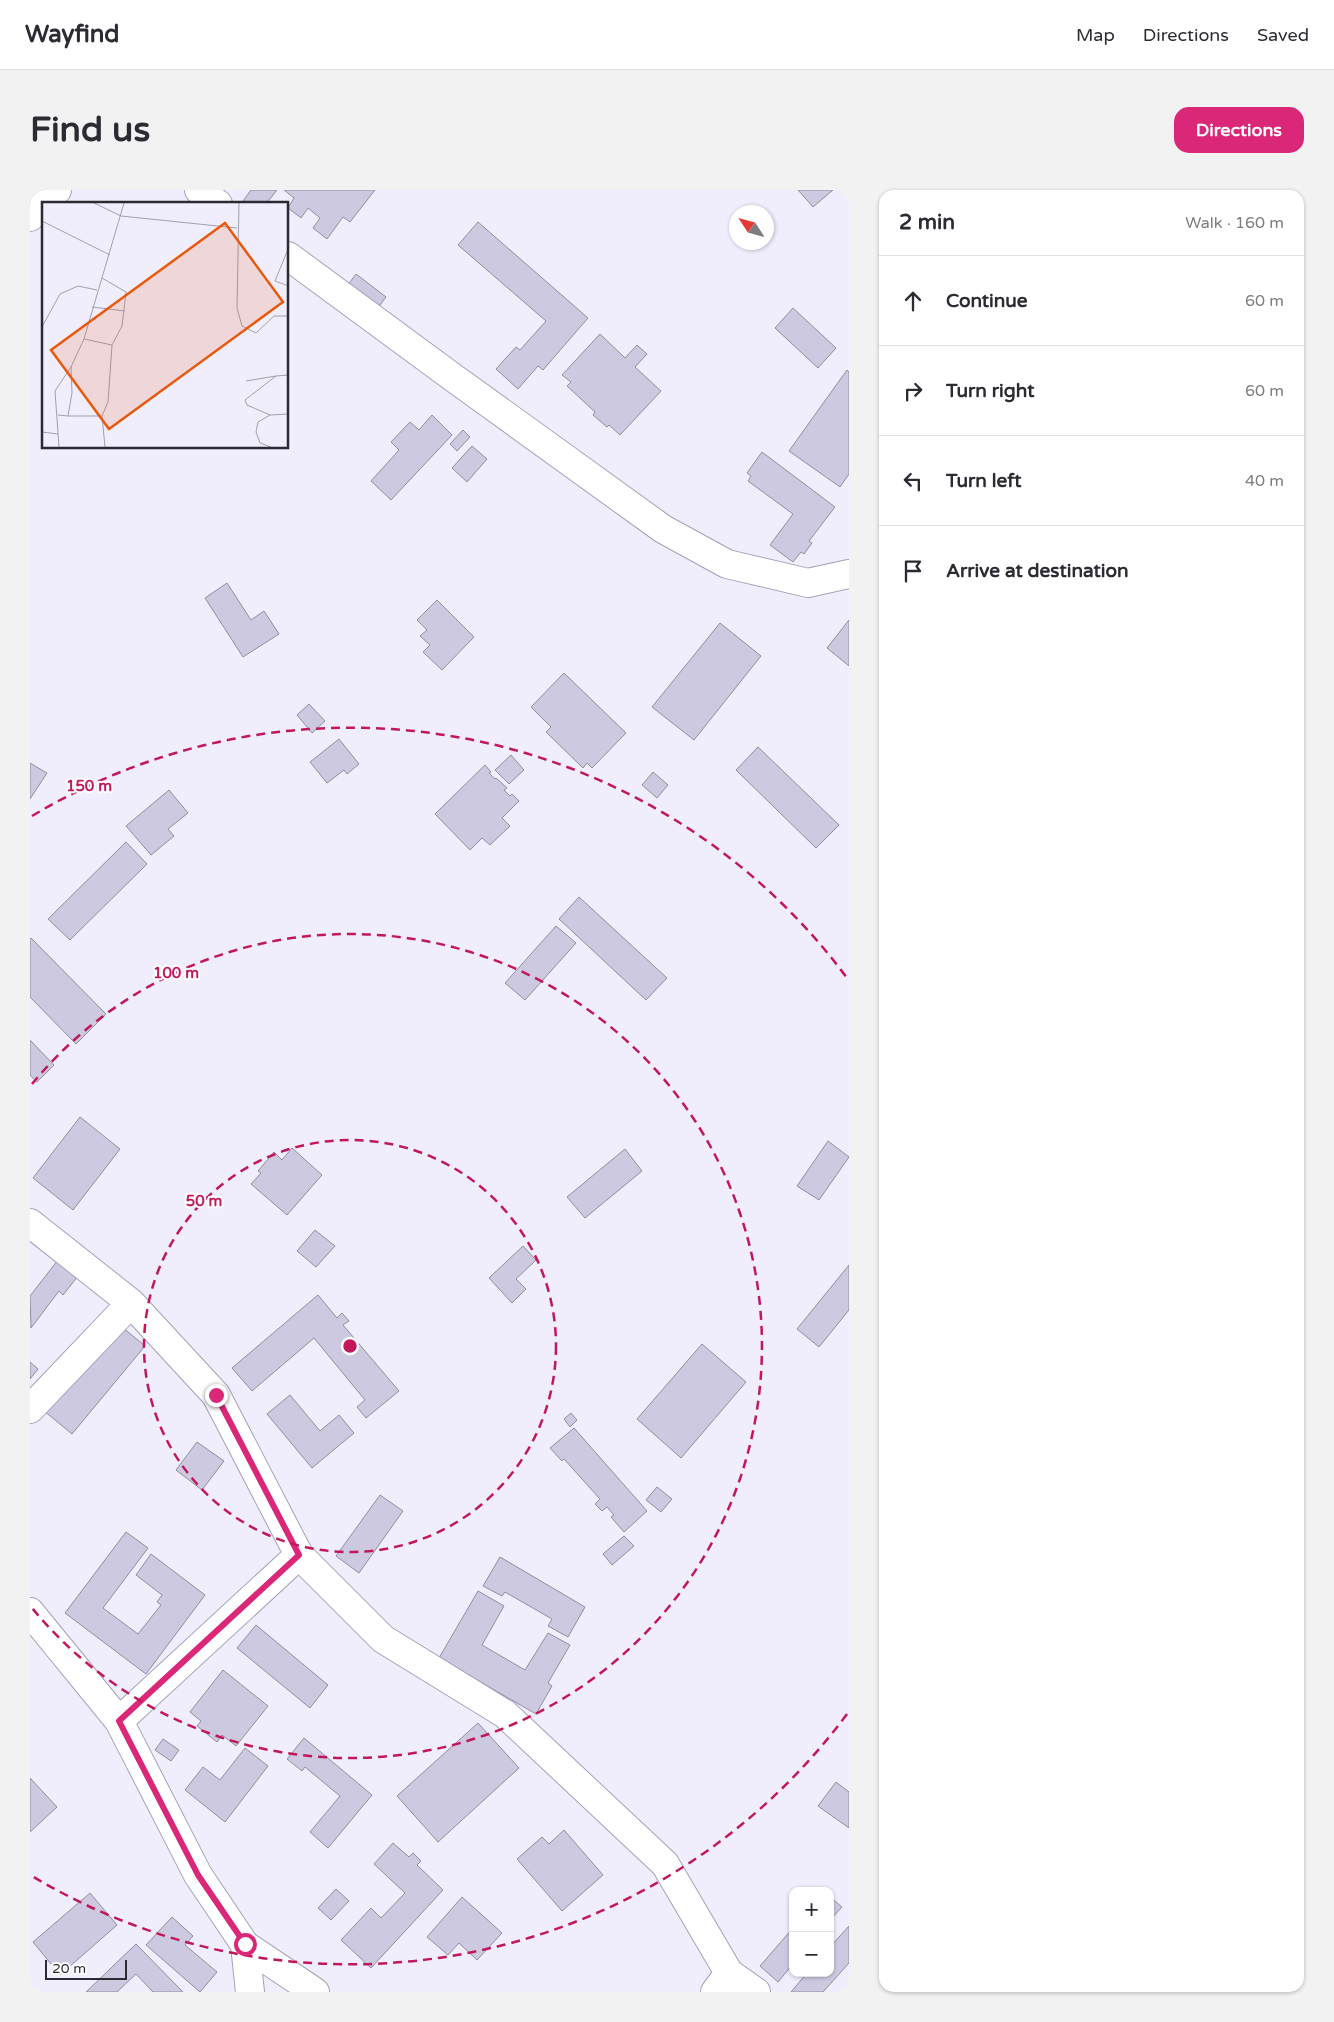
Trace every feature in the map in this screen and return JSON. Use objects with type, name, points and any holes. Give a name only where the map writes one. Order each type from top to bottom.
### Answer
[{"type":"street","points":[[45,202],[57,190]]},
{"type":"street","points":[[199,190],[215,202]]},
{"type":"street","points":[[30,217],[42,205]]},
{"type":"street","points":[[289,257],[664,530],[727,564],[808,583],[849,574]]},
{"type":"street","points":[[30,1223],[131,1303],[216,1395],[299,1555],[384,1639],[505,1714],[665,1864],[722,1983],[756,1992]]},
{"type":"street","points":[[30,1409],[131,1303]]},
{"type":"street","points":[[119,1721],[299,1555]]},
{"type":"street","points":[[30,1612],[119,1721],[198,1875],[245,1944],[315,1992]]},
{"type":"street","points":[[245,1944],[250,1992]]},
{"type":"building","points":[[251,190],[277,190],[268,202],[243,201]]},
{"type":"building","points":[[284,190],[375,190],[350,222],[343,217],[327,239],[313,228],[320,218],[308,208],[301,218],[289,209],[294,198]]},
{"type":"building","points":[[798,190],[833,190],[813,207]]},
{"type":"building","points":[[478,222],[588,318],[543,370],[538,366],[518,389],[496,369],[516,347],[520,350],[546,321],[458,245]]},
{"type":"building","points":[[356,274],[386,297],[377,309],[347,286]]},
{"type":"building","points":[[793,308],[836,348],[818,368],[775,328]]},
{"type":"building","points":[[600,334],[625,358],[637,345],[647,354],[635,367],[661,391],[620,435],[593,415],[595,412],[567,386],[571,382],[562,375]]},
{"type":"building","points":[[847,370],[849,372],[849,474],[840,487],[789,451]]},
{"type":"building","points":[[432,415],[452,435],[391,500],[371,481],[399,450],[391,442],[410,422],[419,430]]},
{"type":"building","points":[[463,430],[470,437],[457,451],[450,444]]},
{"type":"building","points":[[472,446],[487,459],[467,482],[452,468]]},
{"type":"building","points":[[762,452],[835,507],[809,541],[812,543],[804,554],[801,552],[793,562],[770,545],[793,514],[748,481],[751,476],[747,473]]},
{"type":"building","points":[[227,583],[251,620],[264,611],[279,634],[243,657],[205,598]]},
{"type":"building","points":[[437,600],[474,637],[442,670],[423,652],[430,645],[420,636],[427,630],[417,620]]},
{"type":"building","points":[[849,620],[849,666],[827,648]]},
{"type":"building","points":[[720,623],[761,656],[694,740],[652,707]]},
{"type":"building","points":[[564,673],[626,733],[592,768],[587,763],[583,768],[546,732],[551,727],[531,707]]},
{"type":"building","points":[[309,704],[325,721],[312,733],[297,715]]},
{"type":"building","points":[[339,739],[359,764],[347,774],[344,770],[327,783],[310,762]]},
{"type":"building","points":[[758,747],[839,825],[816,848],[736,770]]},
{"type":"building","points":[[511,755],[524,770],[509,784],[495,770]]},
{"type":"building","points":[[30,763],[47,773],[30,799]]},
{"type":"building","points":[[485,765],[491,772],[489,773],[507,788],[504,790],[510,796],[512,794],[519,801],[502,818],[510,826],[490,845],[482,838],[470,850],[435,814]]},
{"type":"building","points":[[653,772],[668,785],[657,798],[642,785]]},
{"type":"building","points":[[169,790],[188,813],[168,829],[174,836],[151,855],[126,826]]},
{"type":"building","points":[[126,842],[147,864],[70,940],[48,919]]},
{"type":"building","points":[[579,897],[667,978],[646,1000],[559,919]]},
{"type":"building","points":[[556,926],[576,943],[525,1000],[505,983]]},
{"type":"building","points":[[31,938],[106,1014],[76,1044],[30,997]]},
{"type":"building","points":[[30,1040],[54,1065],[37,1082],[30,1075]]},
{"type":"building","points":[[80,1117],[120,1149],[73,1210],[33,1178]]},
{"type":"building","points":[[828,1141],[849,1157],[819,1200],[797,1186]]},
{"type":"building","points":[[292,1148],[322,1175],[287,1215],[251,1184],[261,1173],[258,1171],[274,1152],[282,1160]]},
{"type":"building","points":[[625,1149],[642,1171],[585,1218],[567,1197]]},
{"type":"building","points":[[315,1230],[335,1246],[316,1267],[297,1251]]},
{"type":"building","points":[[523,1246],[536,1260],[516,1279],[526,1289],[512,1303],[489,1278]]},
{"type":"building","points":[[58,1260],[78,1276],[63,1295],[59,1291],[31,1328],[30,1296]]},
{"type":"building","points":[[849,1265],[849,1310],[819,1347],[797,1329]]},
{"type":"building","points":[[318,1295],[337,1318],[342,1313],[349,1321],[343,1325],[399,1391],[366,1418],[357,1407],[365,1400],[314,1338],[252,1391],[232,1368]]},
{"type":"building","points":[[122,1327],[145,1346],[72,1434],[43,1410]]},
{"type":"building","points":[[702,1344],[746,1382],[681,1458],[637,1419]]},
{"type":"building","points":[[30,1362],[38,1369],[30,1379]]},
{"type":"building","points":[[290,1395],[320,1431],[339,1415],[354,1433],[312,1468],[267,1414]]},
{"type":"building","points":[[571,1413],[577,1420],[570,1427],[564,1419]]},
{"type":"building","points":[[574,1428],[647,1511],[624,1532],[611,1517],[614,1515],[607,1507],[602,1511],[595,1504],[600,1499],[564,1459],[562,1461],[550,1448]]},
{"type":"building","points":[[197,1442],[224,1461],[202,1490],[176,1470]]},
{"type":"building","points":[[657,1487],[672,1499],[661,1512],[646,1500]]},
{"type":"building","points":[[380,1495],[403,1511],[359,1573],[336,1556]]},
{"type":"building","points":[[126,1532],[148,1548],[103,1608],[138,1634],[161,1605],[157,1602],[162,1595],[136,1575],[151,1554],[205,1595],[146,1674],[65,1613]]},
{"type":"building","points":[[624,1536],[634,1546],[612,1565],[603,1554]]},
{"type":"building","points":[[500,1557],[585,1607],[568,1637],[548,1626],[552,1619],[505,1592],[502,1596],[483,1586]]},
{"type":"building","points":[[478,1591],[504,1606],[482,1645],[525,1670],[548,1633],[570,1645],[548,1683],[552,1686],[536,1714],[439,1658]]},
{"type":"building","points":[[256,1625],[328,1685],[310,1708],[237,1648]]},
{"type":"building","points":[[223,1670],[268,1706],[236,1746],[222,1735],[217,1742],[197,1726],[201,1721],[190,1712]]},
{"type":"building","points":[[478,1723],[519,1768],[438,1842],[397,1796]]},
{"type":"building","points":[[304,1738],[372,1795],[328,1848],[310,1832],[340,1796],[305,1767],[302,1771],[287,1759]]},
{"type":"building","points":[[163,1739],[179,1750],[171,1761],[155,1750]]},
{"type":"building","points":[[245,1748],[268,1766],[225,1822],[185,1790],[203,1767],[220,1780]]},
{"type":"building","points":[[30,1778],[57,1807],[30,1832]]},
{"type":"building","points":[[836,1782],[849,1792],[849,1828],[818,1806]]},
{"type":"building","points":[[564,1830],[603,1875],[562,1911],[517,1859],[542,1837],[549,1844]]},
{"type":"building","points":[[393,1843],[409,1857],[413,1853],[421,1861],[417,1865],[443,1890],[371,1968],[341,1940],[371,1908],[381,1918],[405,1893],[374,1864]]},
{"type":"building","points":[[336,1889],[349,1901],[331,1920],[318,1908]]},
{"type":"building","points":[[90,1893],[117,1925],[60,1975],[33,1942]]},
{"type":"building","points":[[462,1897],[502,1933],[477,1960],[459,1943],[448,1955],[427,1937]]},
{"type":"building","points":[[834,1900],[842,1907],[834,1916]]},
{"type":"building","points":[[172,1917],[193,1936],[185,1945],[217,1972],[200,1992],[146,1945]]},
{"type":"building","points":[[849,1926],[849,1963],[823,1992],[791,1992],[804,1977],[834,1977],[834,1943]]},
{"type":"building","points":[[789,1933],[789,1969],[778,1982],[760,1966]]},
{"type":"building","points":[[136,1944],[183,1992],[153,1992],[136,1974],[117,1992],[86,1992]]},
{"type":"route","points":[[216,1395],[299,1555],[119,1721],[198,1875],[245,1944]]}]
